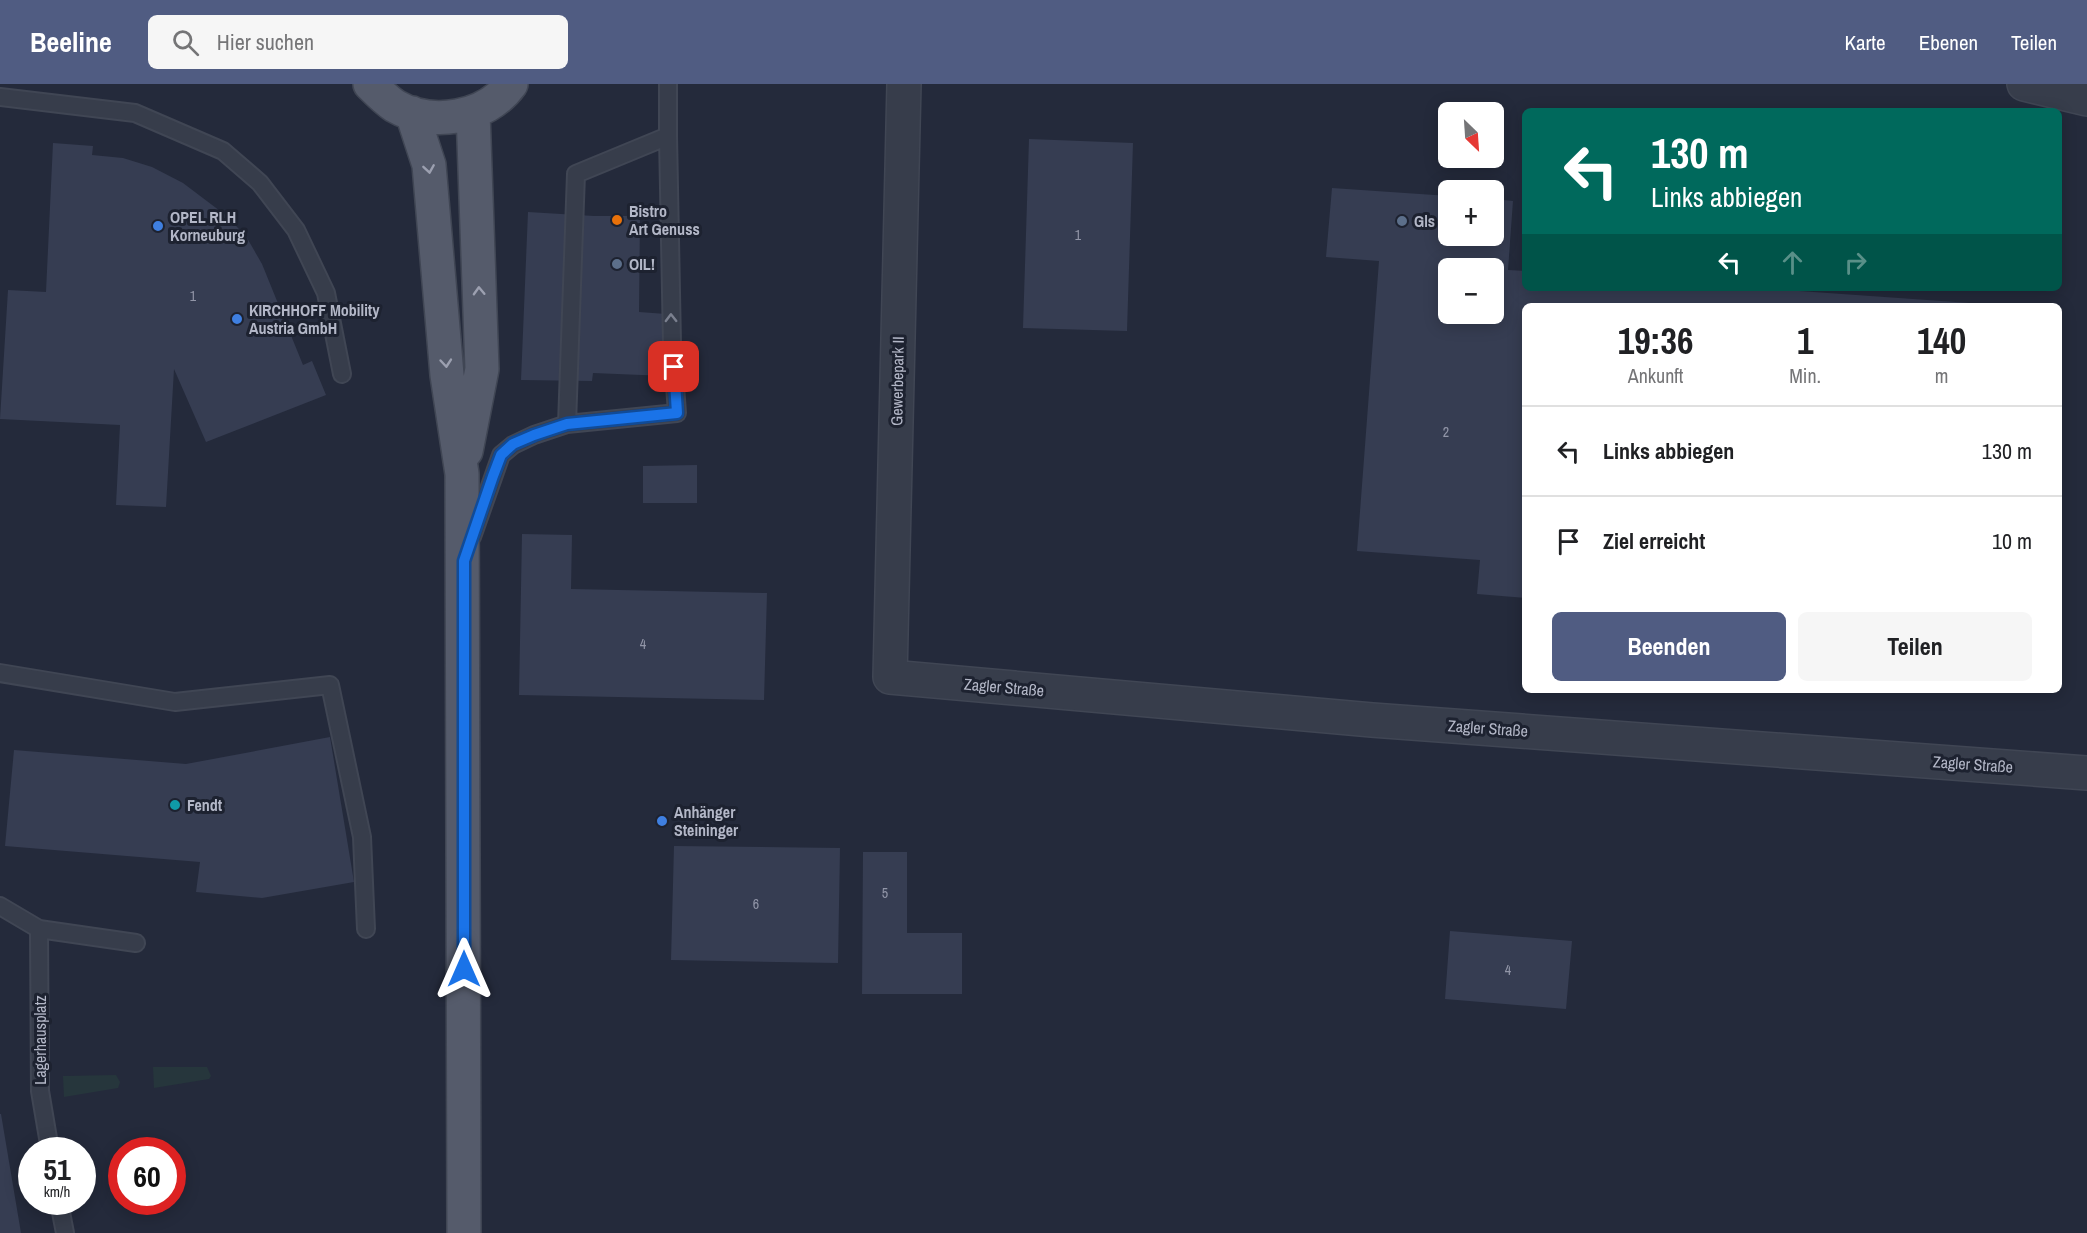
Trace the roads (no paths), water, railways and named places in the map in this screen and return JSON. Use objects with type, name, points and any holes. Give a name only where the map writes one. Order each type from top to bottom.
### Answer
[{"type":"main road","points":[[370,84],[395,106],[412,113],[432,117],[453,117],[473,112],[492,102],[511,84]]},
{"type":"main road","points":[[462,474],[482,369],[473,112]]},
{"type":"main road","points":[[412,113],[429,165],[447,375],[462,474],[464,1233]]},
{"type":"street","name":"Gewerbepark II","points":[[890,677],[904,84]]},
{"type":"street","points":[[2024,84],[2087,99]]},
{"type":"street","name":"Zagler Straße","points":[[890,677],[1372,720],[2087,773]]},
{"type":"lane","points":[[464,561],[501,455],[513,444],[567,424],[677,413],[672,344],[668,84]]},
{"type":"lane","points":[[0,97],[135,113],[223,151],[260,183],[296,230],[326,293],[342,374]]},
{"type":"lane","points":[[567,424],[576,174],[668,136]]},
{"type":"lane","points":[[0,673],[174,702],[330,685],[362,837],[366,929]]},
{"type":"lane","points":[[0,906],[39,929],[136,943]]},
{"type":"lane","name":"Lagerhausplatz","points":[[39,929],[40,1091],[48,1137]]},
{"type":"lane","points":[[62,1215],[65,1233]]},
{"type":"place","name":"Bistro Art Genuss","points":[[617,220]]},
{"type":"place","name":"Gls","points":[[1402,221]]},
{"type":"place","name":"OPEL RLH Korneuburg","points":[[158,226]]},
{"type":"place","name":"OIL!","points":[[617,264]]},
{"type":"place","name":"KIRCHHOFF Mobility Austria GmbH","points":[[237,319]]},
{"type":"place","name":"Fendt","points":[[175,805]]},
{"type":"place","name":"Anhänger Steininger","points":[[662,821]]}]
